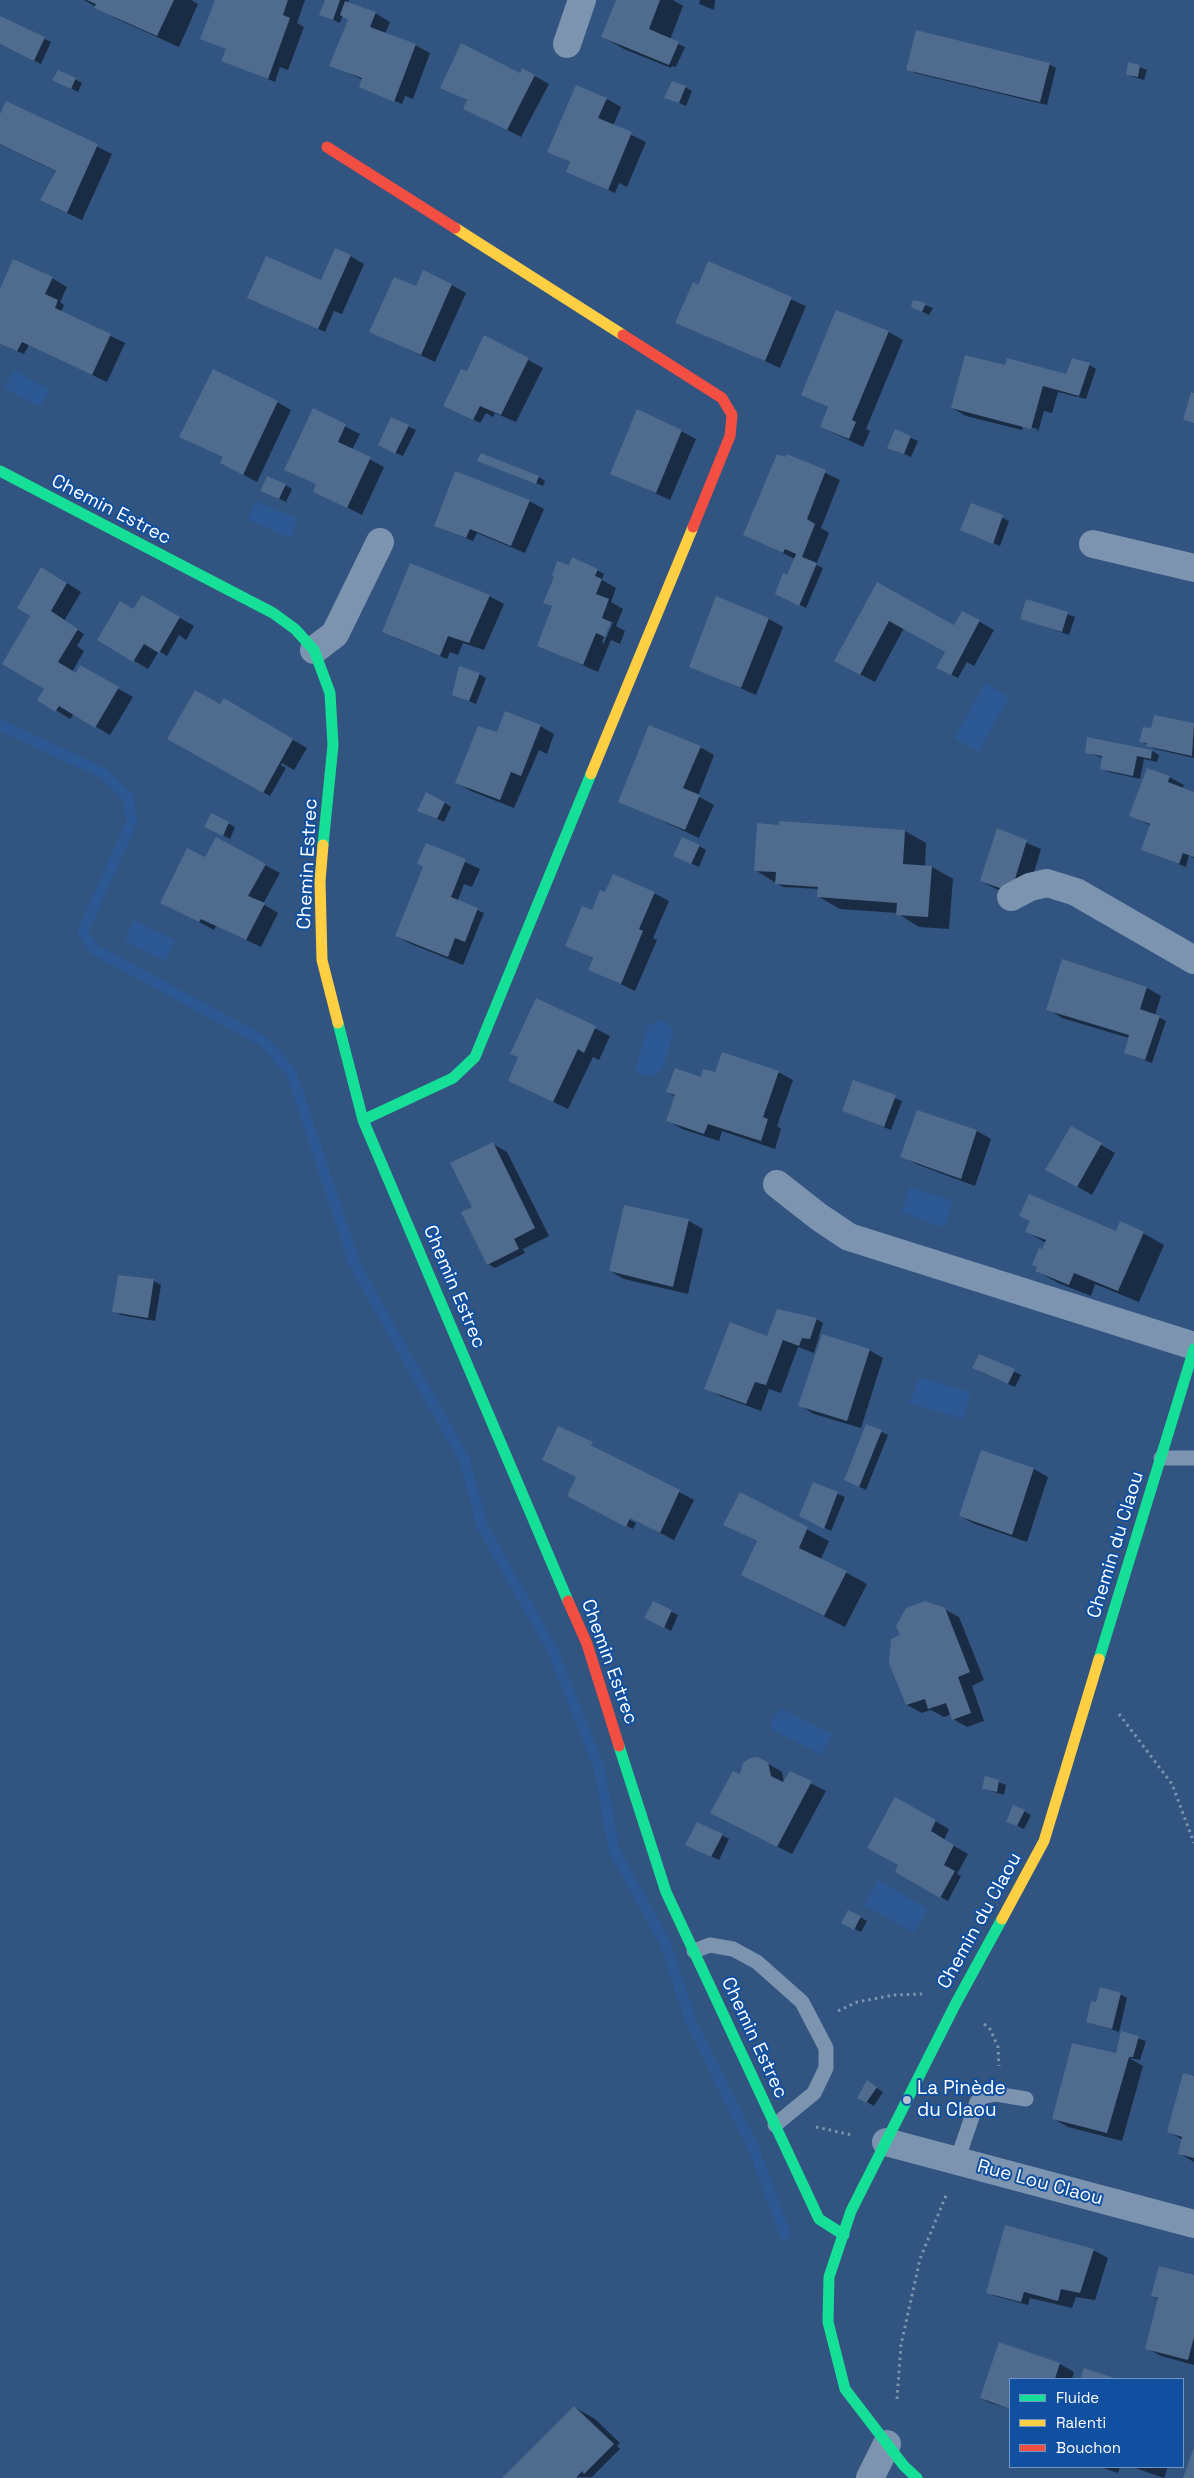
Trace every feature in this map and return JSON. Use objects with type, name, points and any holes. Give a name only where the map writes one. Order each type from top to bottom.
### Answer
[{"type":"street","points":[[567,44],[582,0]]},
{"type":"street","points":[[326,147],[722,398],[732,415],[730,436],[475,1057],[453,1078],[363,1120]]},
{"type":"street","name":"Chemin Estrec","points":[[0,471],[272,613],[295,628],[314,650],[330,693],[333,745],[320,882],[322,960],[363,1120],[587,1644],[666,1892],[819,2219],[844,2235]]},
{"type":"street","points":[[314,650],[335,634],[380,542]]},
{"type":"street","points":[[1093,544],[1194,568]]},
{"type":"street","points":[[1011,898],[1030,887],[1047,883],[1076,892],[1194,960]]},
{"type":"street","points":[[778,1184],[819,1217],[849,1237],[1194,1347]]},
{"type":"street","name":"Chemin du Claou","points":[[917,2478],[887,2444],[845,2389],[828,2322],[829,2277],[852,2211],[886,2142],[956,2003],[1044,1841],[1194,1347]]},
{"type":"street","name":"Rue Lou Claou","points":[[886,2142],[1194,2224]]},
{"type":"street","points":[[870,2478],[887,2444]]},
{"type":"lane","points":[[1161,1458],[1194,1458]]},
{"type":"lane","points":[[694,1951],[710,1945],[733,1949],[756,1962],[802,2002],[826,2048],[826,2068],[814,2093],[775,2125]]},
{"type":"lane","points":[[957,2161],[977,2102],[984,2096],[996,2094],[1026,2099]]},
{"type":"path","points":[[1093,1679],[1172,1784],[1194,1843]]},
{"type":"path","points":[[812,2023],[857,2002],[894,1995],[931,1994]]},
{"type":"path","points":[[977,2019],[990,2029],[998,2047],[999,2069],[996,2094]]},
{"type":"path","points":[[775,2125],[823,2128],[886,2142]]},
{"type":"path","points":[[897,2404],[901,2345],[920,2259],[948,2190]]},
{"type":"water","points":[[14,370],[50,390],[40,407],[4,388]]},
{"type":"water","points":[[256,501],[298,519],[291,538],[248,520]]},
{"type":"water","points":[[985,683],[1009,697],[979,752],[954,738]]},
{"type":"water","points":[[133,920],[175,940],[165,961],[124,941]]},
{"type":"water","points":[[662,1020],[669,1024],[674,1032],[663,1069],[652,1076],[638,1074],[635,1070],[648,1025]]},
{"type":"water","points":[[910,1187],[953,1201],[944,1228],[901,1212]]},
{"type":"water","points":[[919,1377],[971,1392],[963,1419],[909,1403]]},
{"type":"water","points":[[783,1709],[832,1734],[822,1755],[772,1730],[770,1725],[777,1712]]},
{"type":"water","points":[[878,1880],[928,1909],[914,1933],[864,1905]]},
{"type":"building","points":[[87,0],[174,0],[157,36],[94,8],[96,4]]},
{"type":"building","points":[[215,0],[288,0],[283,15],[290,18],[268,79],[221,61],[226,49],[200,39]]},
{"type":"building","points":[[325,0],[340,0],[333,20],[319,15]]},
{"type":"building","points":[[616,0],[660,0],[649,29],[679,42],[669,65],[601,37]]},
{"type":"building","points":[[345,1],[376,12],[370,27],[416,44],[394,102],[359,87],[362,78],[329,66],[348,20],[340,15]]},
{"type":"building","points":[[0,16],[45,37],[34,61],[0,44]]},
{"type":"building","points":[[916,30],[1050,63],[1040,102],[906,70]]},
{"type":"building","points":[[461,43],[520,73],[522,68],[535,75],[507,130],[463,109],[467,100],[440,88]]},
{"type":"building","points":[[1128,62],[1140,65],[1138,77],[1126,75]]},
{"type":"building","points":[[58,70],[76,78],[71,89],[52,80]]},
{"type":"building","points":[[672,81],[686,86],[679,103],[664,98]]},
{"type":"building","points":[[576,85],[607,98],[598,118],[632,132],[608,190],[566,172],[570,162],[547,152]]},
{"type":"building","points":[[6,101],[98,144],[67,213],[40,200],[56,171],[0,144],[0,114]]},
{"type":"building","points":[[335,248],[351,255],[318,329],[247,298],[266,256],[321,280]]},
{"type":"building","points":[[13,259],[53,277],[45,294],[58,300],[55,308],[111,334],[92,375],[22,342],[17,351],[0,344],[0,289]]},
{"type":"building","points":[[708,261],[792,297],[765,361],[675,323],[693,282],[698,285]]},
{"type":"building","points":[[423,270],[452,284],[421,355],[369,332],[394,277],[416,286]]},
{"type":"building","points":[[913,300],[926,303],[922,312],[911,307]]},
{"type":"building","points":[[836,310],[889,331],[852,420],[856,422],[849,439],[820,427],[828,407],[801,395]]},
{"type":"building","points":[[484,335],[529,358],[501,415],[480,406],[473,420],[443,406],[461,369],[467,371]]},
{"type":"building","points":[[965,355],[1005,365],[1007,358],[1066,374],[1072,358],[1090,363],[1079,396],[1043,386],[1031,429],[951,408]]},
{"type":"building","points":[[213,369],[278,401],[243,475],[220,463],[223,457],[179,437]]},
{"type":"building","points":[[1191,392],[1194,393],[1194,423],[1183,420]]},
{"type":"building","points":[[313,408],[346,424],[338,442],[371,457],[347,508],[313,492],[316,484],[284,470]]},
{"type":"building","points":[[637,409],[682,430],[656,493],[610,474]]},
{"type":"building","points":[[391,417],[409,425],[395,454],[378,445]]},
{"type":"building","points":[[895,429],[911,436],[904,454],[887,448]]},
{"type":"building","points":[[481,453],[539,476],[536,484],[477,461]]},
{"type":"building","points":[[777,454],[785,457],[787,454],[826,470],[807,519],[815,524],[802,557],[817,563],[799,606],[775,594],[783,573],[787,575],[796,554],[785,549],[783,553],[743,535]]},
{"type":"building","points":[[455,471],[530,500],[511,546],[470,529],[466,538],[434,526]]},
{"type":"building","points":[[267,476],[286,484],[279,499],[260,491]]},
{"type":"building","points":[[971,503],[1003,515],[993,544],[960,530]]},
{"type":"building","points":[[572,557],[598,569],[595,576],[602,579],[596,594],[609,599],[602,618],[611,622],[605,637],[596,633],[583,665],[537,646],[552,606],[543,603],[554,577],[552,576],[557,561],[569,565]]},
{"type":"building","points":[[410,563],[490,595],[469,643],[448,636],[440,656],[382,632]]},
{"type":"building","points":[[41,567],[67,583],[51,611],[78,629],[58,662],[76,673],[80,665],[119,687],[95,728],[59,706],[55,712],[37,700],[44,689],[2,664],[30,616],[17,608]]},
{"type":"building","points":[[877,582],[954,625],[962,611],[980,620],[951,675],[936,668],[945,652],[889,621],[860,675],[834,661]]},
{"type":"building","points":[[142,595],[180,617],[159,653],[144,644],[133,662],[97,640],[120,601],[133,609]]},
{"type":"building","points":[[716,596],[769,618],[741,688],[689,667]]},
{"type":"building","points":[[1026,599],[1068,612],[1062,632],[1020,619]]},
{"type":"building","points":[[459,666],[480,673],[469,701],[452,695]]},
{"type":"building","points":[[195,690],[220,704],[224,698],[293,739],[263,793],[167,739]]},
{"type":"building","points":[[505,711],[541,725],[521,776],[511,772],[500,800],[455,783],[478,726],[497,732]]},
{"type":"building","points":[[1154,715],[1194,723],[1192,756],[1146,746],[1147,743],[1139,742],[1143,727],[1151,728]]},
{"type":"building","points":[[649,725],[701,746],[683,788],[700,795],[685,830],[618,802]]},
{"type":"building","points":[[1087,737],[1152,750],[1151,759],[1137,756],[1133,776],[1100,769],[1102,756],[1085,753]]},
{"type":"building","points":[[1147,768],[1170,776],[1168,782],[1194,792],[1194,857],[1183,853],[1179,864],[1141,850],[1150,824],[1129,816]]},
{"type":"building","points":[[426,792],[445,802],[437,819],[417,811]]},
{"type":"building","points":[[211,813],[229,822],[223,836],[204,827]]},
{"type":"building","points":[[779,821],[905,830],[903,864],[932,866],[928,917],[896,915],[897,903],[817,897],[818,887],[775,884],[776,872],[754,871],[757,823],[779,825]]},
{"type":"building","points":[[997,828],[1027,840],[1011,892],[980,881]]},
{"type":"building","points":[[216,837],[266,864],[248,896],[265,903],[246,940],[201,919],[199,922],[160,903],[187,848],[205,857]]},
{"type":"building","points":[[682,837],[700,845],[691,864],[673,856]]},
{"type":"building","points":[[426,843],[466,859],[451,897],[478,908],[465,942],[455,938],[448,957],[395,936],[423,867],[417,863]]},
{"type":"building","points":[[613,874],[655,892],[639,929],[643,931],[621,984],[588,970],[593,958],[565,946],[582,906],[592,910],[600,890],[605,892]]},
{"type":"building","points":[[1062,959],[1147,987],[1140,1009],[1160,1016],[1145,1060],[1124,1053],[1129,1035],[1046,1010]]},
{"type":"building","points":[[536,998],[596,1026],[584,1053],[578,1049],[553,1102],[508,1081],[518,1057],[510,1054]]},
{"type":"building","points":[[722,1052],[779,1071],[763,1117],[768,1119],[761,1141],[708,1124],[704,1134],[666,1121],[675,1095],[666,1092],[675,1068],[701,1077],[703,1069],[715,1072]]},
{"type":"building","points":[[853,1080],[896,1095],[884,1127],[842,1111]]},
{"type":"building","points":[[917,1110],[977,1130],[961,1179],[900,1157]]},
{"type":"building","points":[[1071,1126],[1102,1143],[1077,1187],[1045,1170]]},
{"type":"building","points":[[493,1142],[535,1228],[514,1239],[519,1249],[487,1265],[461,1212],[472,1207],[450,1163]]},
{"type":"building","points":[[1029,1194],[1116,1231],[1120,1221],[1144,1232],[1118,1291],[1074,1273],[1069,1285],[1035,1271],[1037,1267],[1032,1265],[1039,1248],[1042,1249],[1046,1240],[1025,1232],[1030,1221],[1019,1216]]},
{"type":"building","points":[[624,1205],[689,1219],[673,1287],[609,1271]]},
{"type":"building","points":[[118,1275],[154,1279],[148,1318],[112,1312]]},
{"type":"building","points":[[777,1309],[817,1318],[810,1339],[802,1338],[799,1346],[783,1340],[766,1385],[755,1382],[746,1404],[704,1389],[730,1322],[767,1336]]},
{"type":"building","points":[[822,1334],[870,1349],[847,1421],[798,1406]]},
{"type":"building","points":[[979,1354],[1015,1369],[1008,1384],[972,1368]]},
{"type":"building","points":[[866,1424],[882,1430],[859,1487],[844,1480]]},
{"type":"building","points":[[558,1426],[593,1442],[591,1445],[680,1490],[660,1533],[630,1518],[626,1527],[567,1496],[576,1477],[542,1460]]},
{"type":"building","points":[[981,1450],[1034,1468],[1012,1535],[959,1516]]},
{"type":"building","points":[[813,1482],[838,1492],[824,1529],[799,1516]]},
{"type":"building","points":[[740,1492],[808,1527],[799,1548],[847,1571],[824,1616],[741,1575],[757,1541],[723,1525]]},
{"type":"building","points":[[653,1601],[672,1610],[664,1628],[644,1618]]},
{"type":"building","points":[[925,1601],[945,1608],[970,1672],[958,1677],[971,1713],[952,1720],[946,1703],[928,1709],[925,1699],[906,1705],[889,1663],[891,1639],[900,1635],[896,1626],[906,1608]]},
{"type":"building","points":[[757,1757],[768,1762],[771,1776],[783,1782],[790,1771],[812,1781],[777,1847],[710,1813],[733,1771],[740,1774],[743,1763],[750,1758]]},
{"type":"building","points":[[985,1776],[999,1780],[997,1792],[982,1789]]},
{"type":"building","points":[[895,1797],[936,1820],[931,1831],[954,1845],[944,1865],[955,1871],[940,1898],[895,1872],[898,1865],[867,1848]]},
{"type":"building","points":[[1013,1805],[1025,1810],[1017,1826],[1006,1822]]},
{"type":"building","points":[[697,1822],[723,1834],[711,1857],[685,1845]]},
{"type":"building","points":[[848,1910],[861,1916],[854,1930],[841,1923]]},
{"type":"building","points":[[1100,1987],[1121,1993],[1112,2029],[1086,2022],[1091,2001],[1096,2002]]},
{"type":"building","points":[[1121,2031],[1139,2036],[1133,2057],[1129,2057],[1107,2133],[1052,2119],[1072,2043],[1116,2053]]},
{"type":"building","points":[[1183,2073],[1194,2076],[1194,2158],[1178,2154],[1182,2137],[1167,2132]]},
{"type":"building","points":[[867,2080],[877,2087],[866,2103],[857,2098]]},
{"type":"building","points":[[1005,2225],[1094,2249],[1080,2293],[1061,2289],[1058,2301],[1024,2292],[1021,2302],[986,2293]]},
{"type":"building","points":[[1159,2266],[1194,2275],[1194,2337],[1188,2360],[1145,2349],[1158,2298],[1151,2296]]},
{"type":"building","points":[[999,2342],[1060,2363],[1055,2378],[1009,2378],[1009,2409],[980,2398]]},
{"type":"building","points":[[1084,2368],[1114,2378],[1080,2378]]},
{"type":"building","points":[[574,2406],[614,2444],[584,2474],[582,2471],[576,2478],[502,2478]]},
{"type":"building","points":[[1194,2447],[1194,2478],[1183,2478]]},
{"type":"waterway","points":[[0,725],[103,773],[128,797],[132,821],[83,931],[94,949],[263,1041],[291,1072],[355,1265],[465,1461],[482,1526],[552,1649],[599,1767],[614,1850],[665,1943],[691,2022],[754,2149],[785,2234]]},
{"type":"traffic: fast","points":[[0,471],[273,613],[295,629],[314,650],[330,693],[333,745],[323,845]]},
{"type":"traffic: fast","points":[[363,1120],[453,1078],[475,1057],[591,774]]},
{"type":"traffic: fast","points":[[338,1023],[363,1120],[568,1601]]},
{"type":"traffic: fast","points":[[1099,1659],[1194,1349]]},
{"type":"traffic: fast","points":[[619,1746],[666,1892],[819,2219],[844,2235]]},
{"type":"traffic: fast","points":[[917,2478],[904,2466],[845,2389],[828,2322],[829,2277],[851,2211],[956,2003],[1002,1919]]},
{"type":"traffic: slow","points":[[455,228],[623,335]]},
{"type":"traffic: slow","points":[[591,774],[693,527]]},
{"type":"traffic: slow","points":[[323,845],[320,881],[322,960],[338,1023]]},
{"type":"traffic: slow","points":[[1002,1919],[1044,1841],[1099,1659]]},
{"type":"traffic: jam","points":[[327,147],[455,228]]},
{"type":"traffic: jam","points":[[623,335],[722,398],[732,415],[730,436],[693,527]]},
{"type":"traffic: jam","points":[[568,1601],[587,1644],[619,1746]]},
{"type":"place","name":"La Pinède du Claou","points":[[907,2100]]}]
